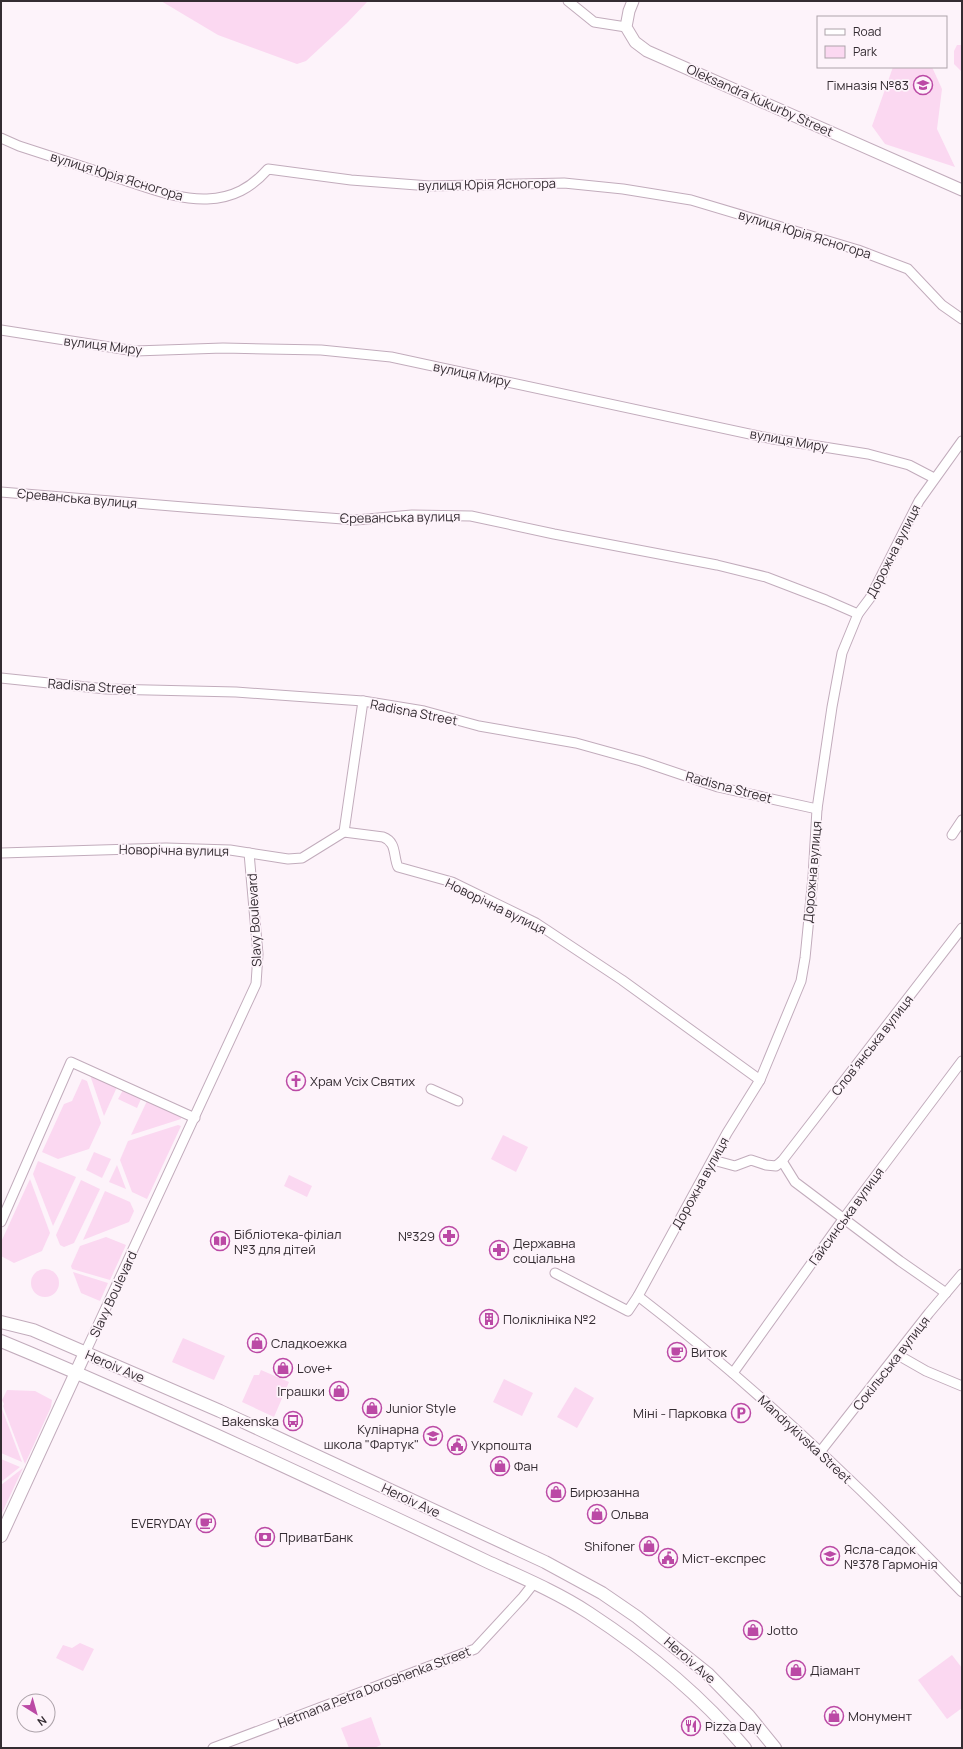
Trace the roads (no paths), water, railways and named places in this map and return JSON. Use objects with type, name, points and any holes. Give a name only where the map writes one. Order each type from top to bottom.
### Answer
[{"type":"main road","name":"Heroiv Ave","points":[[1,1322],[33,1330],[220,1411],[538,1558],[602,1593],[637,1617],[708,1674],[749,1716],[776,1748]]},
{"type":"main road","name":"Heroiv Ave","points":[[1,1341],[210,1431],[534,1583],[588,1612],[650,1656],[691,1692],[745,1748]]},
{"type":"main road","name":"Slavy Boulevard","points":[[1,1536],[85,1353]]},
{"type":"street","points":[[568,1],[594,22],[626,27],[628,12],[633,1]]},
{"type":"street","name":"Oleksandra Kukurby Street","points":[[626,27],[635,42],[647,51],[962,190]]},
{"type":"street","name":"вулиця Юрія Ясногора","points":[[1,138],[19,146],[72,163],[164,192],[194,199],[209,199],[240,192],[257,182],[268,169],[351,180],[430,186],[564,183],[623,189],[691,200],[858,250],[908,269],[942,305],[962,319]]},
{"type":"street","name":"вулиця Миру","points":[[1,330],[135,351],[223,348],[321,350],[391,357],[773,439],[868,454],[909,466],[934,478]]},
{"type":"street","name":"Дорожна вулиця","points":[[555,1273],[628,1311],[638,1296],[728,1133],[760,1080],[801,981],[805,958],[813,876],[817,809],[832,707],[842,652],[858,614],[870,598],[919,502],[934,478],[962,441]]},
{"type":"street","name":"Єреванська вулиця","points":[[1,492],[356,520],[412,515],[471,516],[554,534],[717,565],[766,577],[858,614]]},
{"type":"street","name":"Radisna Street","points":[[1,678],[106,689],[236,692],[363,701],[424,711],[479,726],[576,743],[641,761],[718,787],[817,809]]},
{"type":"street","points":[[344,832],[363,701]]},
{"type":"street","points":[[952,835],[962,820]]},
{"type":"street","name":"Новорічна вулиця","points":[[1,853],[166,848],[230,850],[288,859],[302,858],[344,832],[388,838],[393,846],[395,861],[398,867],[452,882],[536,923],[622,980],[760,1080]]},
{"type":"street","name":"Slavy Boulevard","points":[[85,1353],[256,984],[258,954],[249,853]]},
{"type":"street","name":"Словʼянська вулиця","points":[[782,1161],[962,928]]},
{"type":"street","name":"Гайсинська вулиця","points":[[733,1373],[844,1218],[962,1060]]},
{"type":"street","points":[[1,1222],[71,1062],[194,1118]]},
{"type":"street","points":[[431,1089],[458,1101]]},
{"type":"street","points":[[713,1160],[735,1166],[751,1160],[766,1165],[776,1166],[782,1161],[795,1182],[900,1261],[946,1293]]},
{"type":"street","name":"Сокільська вулиця","points":[[820,1452],[962,1274]]},
{"type":"street","name":"Mandrykivska Street","points":[[638,1296],[733,1373],[820,1452],[899,1527],[962,1592]]},
{"type":"street","points":[[898,1355],[926,1370],[962,1386]]},
{"type":"street","name":"Hetmana Petra Doroshenka Street","points":[[213,1748],[475,1649],[534,1583]]},
{"type":"place","name":"Гімназія №83","points":[[923,85]]},
{"type":"place","name":"Храм Усіх Святих","points":[[296,1081]]},
{"type":"place","name":"№329","points":[[449,1236]]},
{"type":"place","name":"Бібліотека-філіал №3 для дітей","points":[[220,1241]]},
{"type":"place","name":"Державна соціальна","points":[[499,1250]]},
{"type":"place","name":"Поліклініка №2","points":[[489,1319]]},
{"type":"place","name":"Сладкоежка","points":[[257,1343]]},
{"type":"place","name":"Виток","points":[[677,1352]]},
{"type":"place","name":"Love+","points":[[283,1368]]},
{"type":"place","name":"Іграшки","points":[[339,1391]]},
{"type":"place","name":"Junior Style","points":[[372,1408]]},
{"type":"place","name":"Міні - Парковка","points":[[741,1413]]},
{"type":"place","name":"Bakenska","points":[[293,1421]]},
{"type":"place","name":"Кулінарна школа \"Фартук\"","points":[[433,1436]]},
{"type":"place","name":"Укрпошта","points":[[457,1445]]},
{"type":"place","name":"Фан","points":[[500,1466]]},
{"type":"place","name":"Бирюзанна","points":[[556,1492]]},
{"type":"place","name":"Ольва","points":[[597,1514]]},
{"type":"place","name":"EVERYDAY","points":[[206,1523]]},
{"type":"place","name":"ПриватБанк","points":[[265,1537]]},
{"type":"place","name":"Shifoner","points":[[649,1546]]},
{"type":"place","name":"Ясла-садок №378 Гармонія","points":[[830,1556]]},
{"type":"place","name":"Міст-експрес","points":[[668,1558]]},
{"type":"place","name":"Jotto","points":[[753,1630]]},
{"type":"place","name":"Діамант","points":[[796,1670]]},
{"type":"place","name":"Монумент","points":[[834,1716]]},
{"type":"place","name":"Pizza Day","points":[[691,1726]]}]
